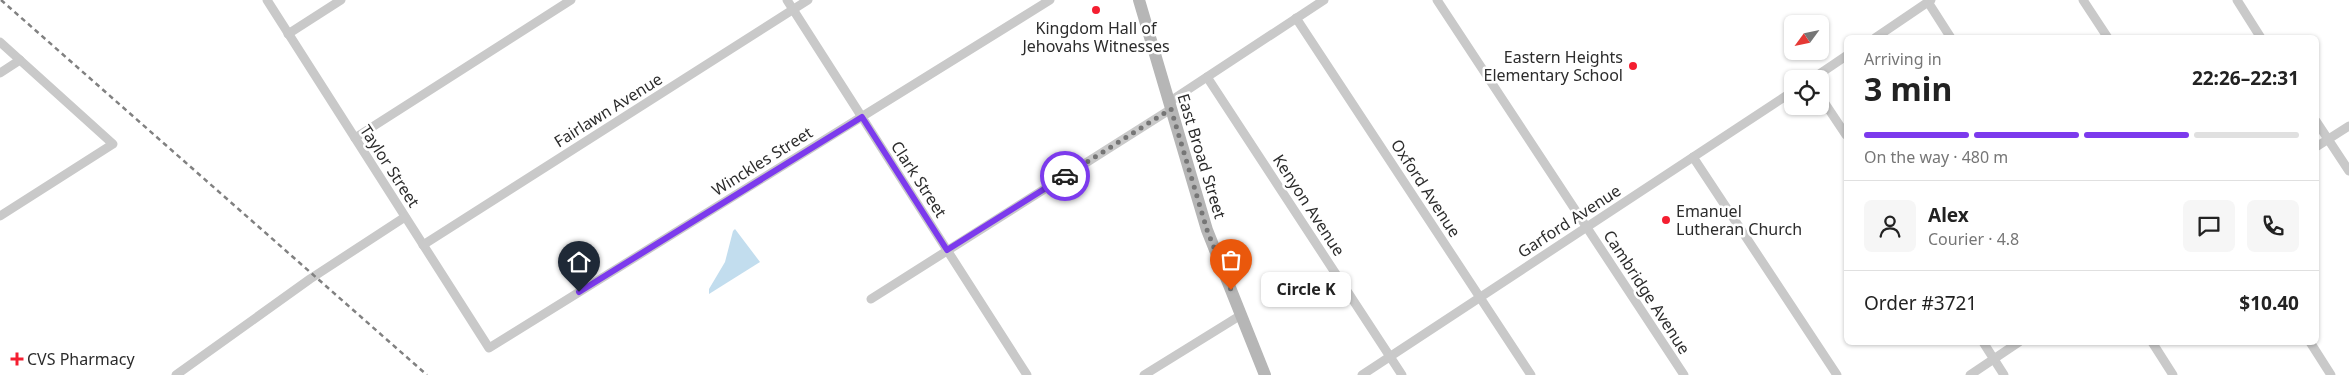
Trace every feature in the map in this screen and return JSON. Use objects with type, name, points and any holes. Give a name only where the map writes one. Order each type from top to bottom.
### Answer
[{"type":"street","name":"Taylor Street","points":[[267,0],[489,348]]},
{"type":"street","points":[[288,34],[341,0]]},
{"type":"street","points":[[354,138],[571,0]]},
{"type":"street","name":"Clark Street","points":[[787,0],[1027,375]]},
{"type":"street","name":"Fairlawn Avenue","points":[[423,245],[808,0]]},
{"type":"street","name":"Winckles Street","points":[[489,348],[1050,0]]},
{"type":"street","name":"East Broad Street","points":[[1140,0],[1207,230],[1265,375]]},
{"type":"street","points":[[871,299],[1170,106],[1206,77],[1324,0]]},
{"type":"street","name":"Cambridge Avenue","points":[[1437,0],[1684,375]]},
{"type":"street","points":[[2083,0],[2106,35]]},
{"type":"street","points":[[2237,0],[2260,35]]},
{"type":"street","points":[[1879,35],[1930,1],[1949,35]]},
{"type":"street","name":"Oxford Avenue","points":[[1296,18],[1531,375]]},
{"type":"street","points":[[0,42],[113,144],[0,216]]},
{"type":"street","points":[[1825,70],[1844,57]]},
{"type":"street","points":[[0,73],[20,60]]},
{"type":"street","name":"Kenyon Avenue","points":[[1206,77],[1402,375]]},
{"type":"street","name":"Garford Avenue","points":[[1362,375],[1784,97]]},
{"type":"street","points":[[1829,110],[1844,133]]},
{"type":"street","points":[[2319,126],[2349,171]]},
{"type":"street","points":[[2319,145],[2349,126]]},
{"type":"street","points":[[1693,157],[1837,375]]},
{"type":"street","points":[[176,375],[314,276],[405,217]]},
{"type":"street","points":[[1144,375],[1241,314]]},
{"type":"street","points":[[1984,345],[2004,375]]},
{"type":"street","points":[[1970,375],[2015,345]]},
{"type":"street","points":[[2154,345],[2173,375]]},
{"type":"street","points":[[2312,345],[2331,375]]},
{"type":"water","points":[[735,229],[760,262],[709,294],[709,289],[725,262]]},
{"type":"railway","points":[[1,0],[427,375]]},
{"type":"way so far","points":[[1065,176],[1171,109],[1207,230],[1231,290]]},
{"type":"place","name":"Kingdom Hall of Jehovahs Witnesses","points":[[1096,10]]},
{"type":"place","name":"Eastern Heights Elementary School","points":[[1633,66]]},
{"type":"place","name":"Emanuel Lutheran Church","points":[[1666,220]]},
{"type":"place","name":"Circle K","points":[[1231,290]]},
{"type":"place","name":"CVS Pharmacy","points":[[17,359]]},
{"type":"route","points":[[579,292],[862,117],[947,250],[1065,176]]}]
